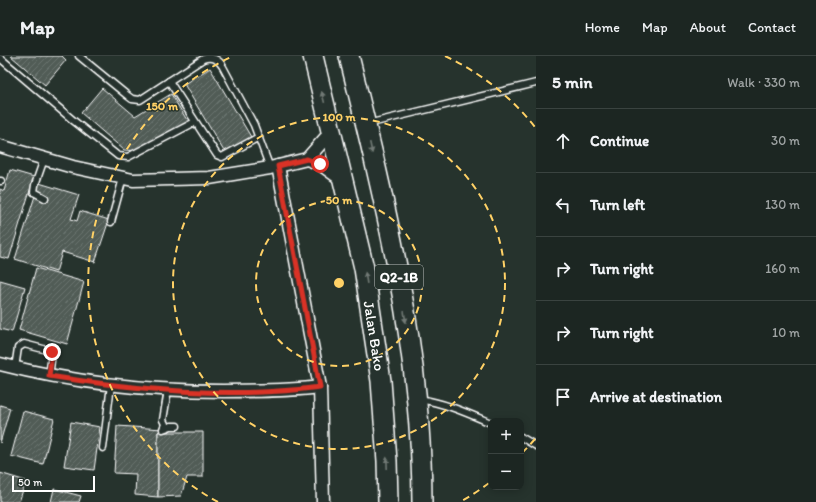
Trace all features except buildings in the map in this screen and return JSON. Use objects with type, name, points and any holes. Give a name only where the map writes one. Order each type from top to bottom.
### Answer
[{"type":"main road","name":"Jalan Bako","points":[[313,56],[330,133],[364,268],[381,381],[387,461],[388,502]]},
{"type":"main road","name":"Q2-1B","points":[[349,56],[396,258],[417,399],[422,462],[422,502]]},
{"type":"street","points":[[307,159],[330,133]]},
{"type":"street","points":[[0,146],[44,159],[123,178],[142,180],[209,178],[274,167],[307,159],[320,164],[342,180]]},
{"type":"street","points":[[274,167],[320,387],[323,502]]},
{"type":"street","points":[[0,364],[49,376],[111,385],[168,390],[291,391],[320,387]]},
{"type":"lane","points":[[79,56],[132,99],[142,99],[206,58],[218,60],[260,137],[274,167]]},
{"type":"lane","points":[[0,58],[118,156],[128,157],[195,122]]},
{"type":"lane","points":[[170,81],[216,155],[222,157],[260,137]]},
{"type":"lane","points":[[366,124],[536,83]]},
{"type":"lane","points":[[44,159],[34,192],[45,198]]},
{"type":"lane","points":[[111,222],[123,178]]},
{"type":"lane","points":[[15,368],[18,348],[24,344],[51,351],[52,354],[49,376]]},
{"type":"lane","points":[[103,448],[111,385]]},
{"type":"lane","points":[[168,390],[163,420],[165,424],[162,429],[170,426],[177,426]]},
{"type":"lane","points":[[417,399],[436,402],[463,410],[488,422]]},
{"type":"lane","points":[[524,439],[536,446]]},
{"type":"route","points":[[52,352],[49,376],[111,385],[196,391],[291,391],[320,387],[278,166],[307,159],[320,164]]}]
